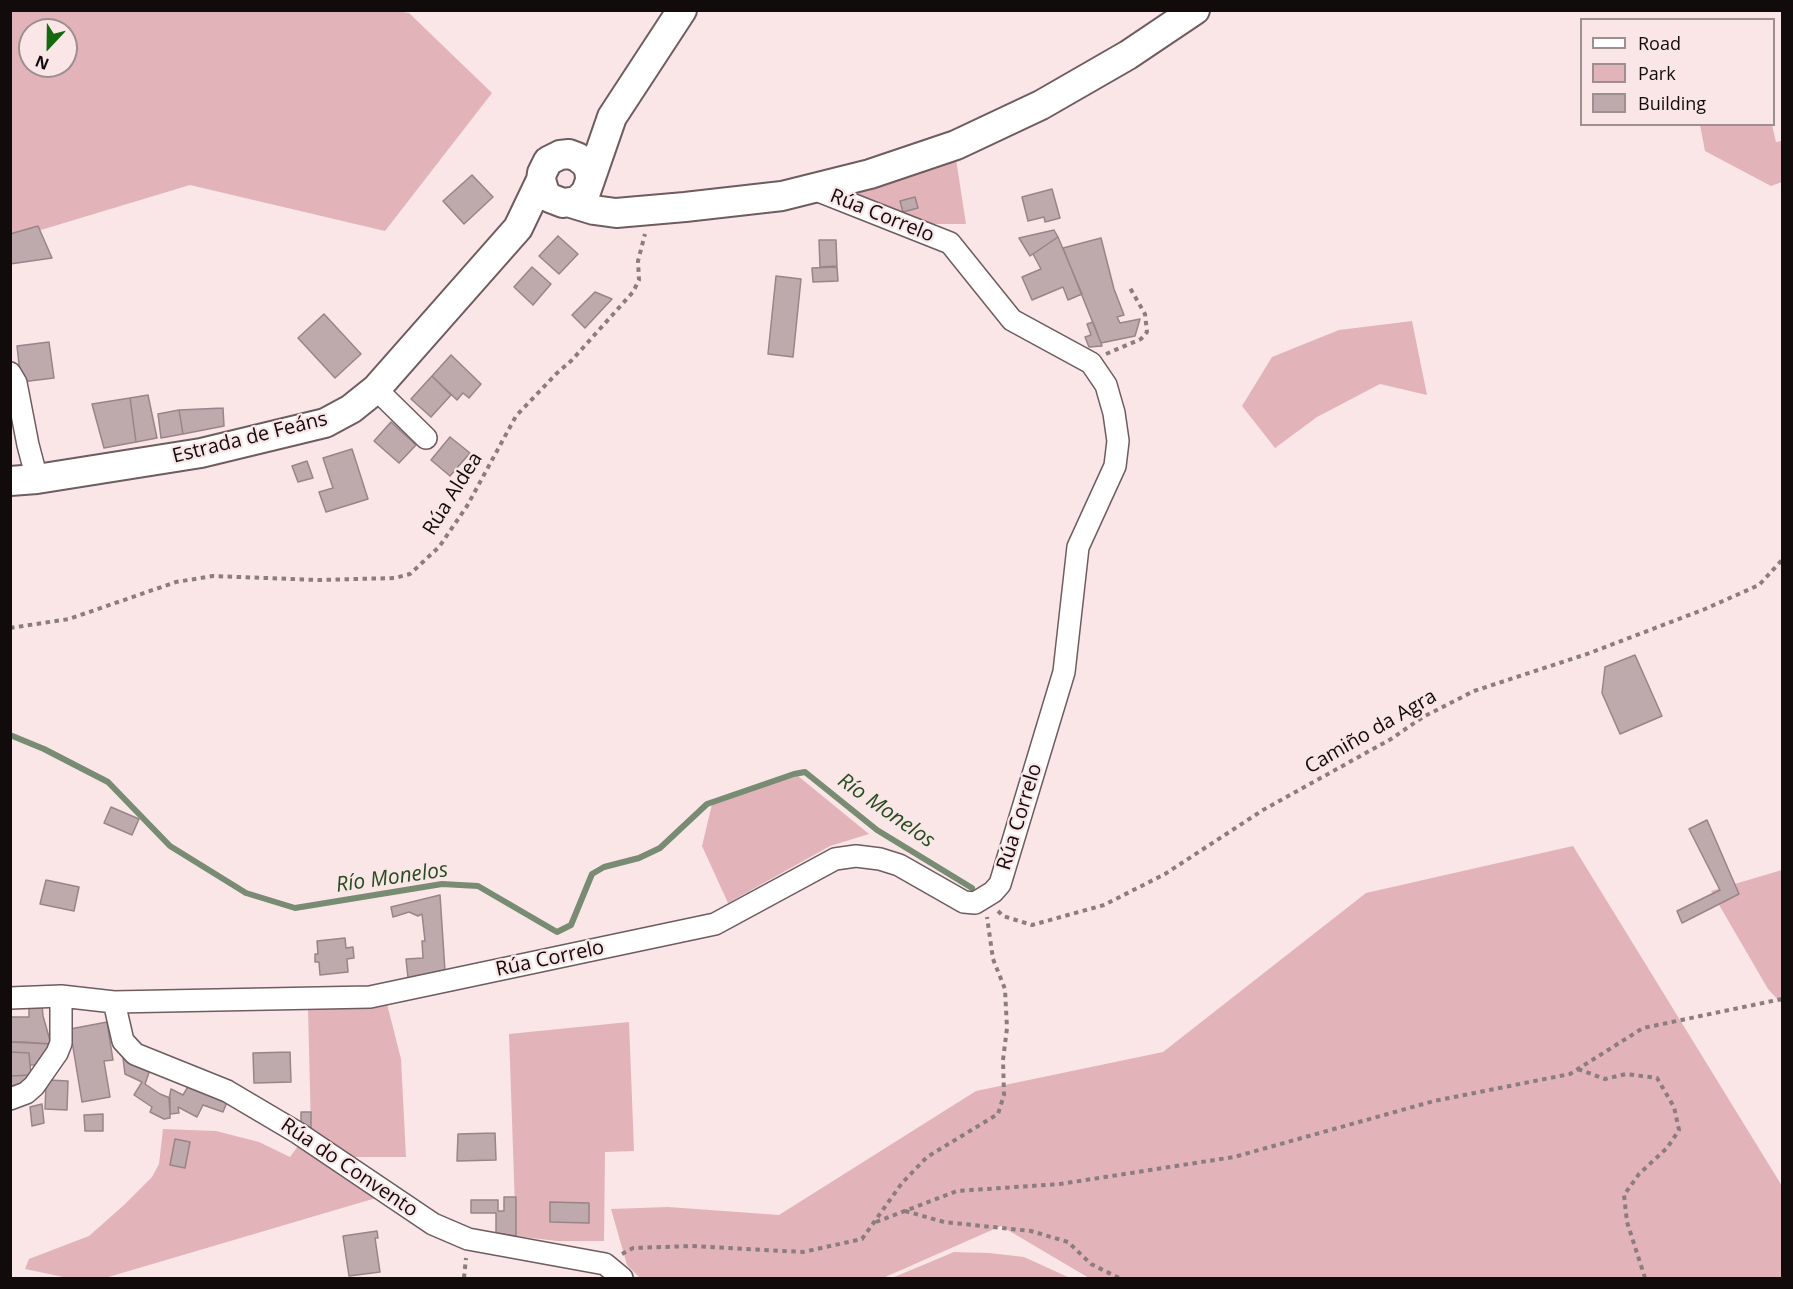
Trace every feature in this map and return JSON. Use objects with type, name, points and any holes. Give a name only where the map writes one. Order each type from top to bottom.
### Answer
[{"type":"street","name":"Estrada de Feáns","points":[[518,228],[578,193],[612,117],[682,10]]},
{"type":"street","points":[[541,180],[545,193],[550,198],[578,193],[650,209],[782,196],[870,174],[956,146],[1041,105],[1128,55],[1195,10]]},
{"type":"street","name":"Estrada de Feáns","points":[[24,480],[201,453],[325,423],[351,409],[376,389],[518,228],[541,180],[544,167],[554,157],[579,144],[612,117]]},
{"type":"street","points":[[560,155],[569,154],[577,157],[589,169],[578,193]]},
{"type":"street","name":"Rúa Correlo","points":[[10,998],[61,996],[114,1002],[370,997],[715,924],[835,859],[856,856],[880,859],[899,866],[964,902],[975,903],[984,899],[1000,884],[1064,672],[1077,547],[1115,466],[1118,441],[1114,413],[1106,385],[1091,363],[1012,320],[950,243],[811,188]]},
{"type":"street","points":[[10,373],[16,383],[28,445],[24,480]]},
{"type":"street","points":[[376,389],[426,438]]},
{"type":"street","points":[[10,1099],[26,1093],[34,1086],[57,1053],[61,1043],[61,996]]},
{"type":"street","name":"Rúa do Convento","points":[[114,1002],[123,1041],[135,1054],[227,1091],[298,1133],[433,1224],[468,1239],[604,1264],[622,1278]]},
{"type":"path","name":"Rúa Aldea","points":[[10,628],[69,619],[176,582],[213,576],[318,580],[395,578],[410,574],[439,547],[461,514],[516,416],[572,360],[633,292],[639,280],[638,261],[650,209]]},
{"type":"path","points":[[1091,363],[1104,354],[1141,339],[1147,332],[1145,314],[1130,288]]},
{"type":"path","name":"Camiño da Agra","points":[[984,899],[1003,916],[1032,925],[1104,905],[1165,874],[1263,810],[1391,739],[1433,712],[1474,691],[1587,654],[1705,609],[1759,585],[1782,560]]},
{"type":"path","points":[[604,1264],[633,1248],[692,1246],[803,1252],[862,1239],[902,1183],[927,1157],[998,1114],[1004,1095],[1003,1059],[1007,1028],[1005,989],[993,959],[984,899]]},
{"type":"path","points":[[876,1222],[957,1191],[1060,1184],[1234,1157],[1434,1101],[1570,1074],[1643,1028],[1782,999]]},
{"type":"path","points":[[1578,1069],[1605,1079],[1626,1074],[1657,1078],[1674,1107],[1679,1130],[1667,1148],[1639,1174],[1624,1195],[1627,1222],[1645,1278]]},
{"type":"path","points":[[905,1211],[944,1222],[1030,1231],[1068,1242],[1090,1263],[1119,1278]]},
{"type":"green space","points":[[389,10],[409,13],[492,93],[385,231],[190,185],[11,239],[11,11]]},
{"type":"green space","points":[[1700,126],[1772,126],[1776,142],[1782,141],[1782,182],[1771,186],[1705,151]]},
{"type":"green space","points":[[956,159],[966,224],[923,224],[850,195]]},
{"type":"green space","points":[[1412,321],[1427,395],[1380,384],[1317,417],[1275,448],[1242,406],[1272,357],[1339,330]]},
{"type":"green space","points":[[798,776],[869,834],[830,846],[728,903],[702,846],[713,800]]},
{"type":"green space","points":[[1573,846],[1782,1186],[1782,1278],[1089,1278],[1001,1226],[883,1278],[640,1278],[627,1265],[611,1209],[668,1207],[779,1215],[976,1091],[1163,1052],[1366,893]]},
{"type":"green space","points":[[1782,870],[1782,1004],[1768,989],[1711,891]]},
{"type":"green space","points":[[386,1000],[401,1059],[406,1157],[349,1157],[311,1130],[308,1008]]},
{"type":"green space","points":[[629,1022],[634,1151],[605,1152],[604,1241],[557,1241],[516,1236],[509,1034]]},
{"type":"green space","points":[[163,1129],[216,1131],[259,1142],[290,1157],[298,1146],[376,1198],[105,1278],[68,1278],[25,1269],[29,1259],[89,1236],[152,1177],[159,1164]]},
{"type":"green space","points":[[954,1252],[1024,1257],[1070,1278],[892,1278]]},
{"type":"building","points":[[472,175],[493,197],[464,224],[443,201]]},
{"type":"building","points":[[1052,189],[1060,218],[1045,222],[1044,217],[1028,221],[1022,197]]},
{"type":"building","points":[[915,197],[918,208],[903,212],[900,201]]},
{"type":"building","points":[[38,226],[52,258],[10,264],[10,234]]},
{"type":"building","points":[[1054,230],[1058,237],[1030,256],[1019,238]]},
{"type":"building","points":[[558,236],[578,254],[559,274],[539,256]]},
{"type":"building","points":[[1058,237],[1082,294],[1068,300],[1063,287],[1032,300],[1022,277],[1041,269],[1033,254]]},
{"type":"building","points":[[1101,238],[1114,289],[1124,315],[1117,317],[1120,323],[1140,319],[1135,336],[1101,343],[1063,248]]},
{"type":"building","points":[[819,240],[836,240],[837,266],[820,267]]},
{"type":"building","points":[[532,267],[551,284],[533,305],[514,287]]},
{"type":"building","points":[[837,267],[838,281],[813,282],[812,268]]},
{"type":"building","points":[[776,276],[801,279],[793,357],[768,354]]},
{"type":"building","points":[[595,292],[612,299],[585,328],[572,315]]},
{"type":"building","points":[[324,314],[361,354],[335,378],[298,338]]},
{"type":"building","points":[[1093,322],[1102,346],[1089,347],[1085,337],[1091,335],[1087,324]]},
{"type":"building","points":[[49,342],[54,378],[21,382],[17,346]]},
{"type":"building","points":[[451,355],[481,384],[469,398],[463,393],[457,400],[432,376]]},
{"type":"building","points":[[432,376],[451,395],[431,417],[411,399]]},
{"type":"building","points":[[148,395],[157,438],[136,442],[130,398]]},
{"type":"building","points":[[130,398],[136,442],[104,448],[92,404]]},
{"type":"building","points":[[223,408],[224,426],[183,434],[179,410]]},
{"type":"building","points":[[179,410],[183,434],[161,438],[158,414]]},
{"type":"building","points":[[391,422],[416,445],[399,463],[374,441]]},
{"type":"building","points":[[450,437],[470,453],[450,476],[431,460]]},
{"type":"building","points":[[352,449],[368,499],[326,512],[319,492],[333,488],[323,458]]},
{"type":"building","points":[[307,461],[313,478],[298,482],[292,466]]},
{"type":"building","points":[[1635,655],[1662,716],[1620,734],[1602,693],[1605,667]]},
{"type":"building","points":[[111,807],[139,819],[132,835],[104,823]]},
{"type":"building","points":[[1707,820],[1739,894],[1682,923],[1677,911],[1720,890],[1689,829]]},
{"type":"building","points":[[46,880],[79,887],[74,911],[40,904]]},
{"type":"building","points":[[440,895],[445,971],[408,978],[406,959],[423,958],[422,941],[425,941],[422,914],[418,916],[409,912],[393,917],[391,907]]},
{"type":"building","points":[[345,938],[346,948],[353,947],[354,958],[347,959],[348,972],[320,975],[319,962],[315,962],[315,954],[318,954],[317,941]]},
{"type":"building","points":[[42,1005],[51,1044],[10,1042],[10,1017],[29,1017],[29,1006]]},
{"type":"building","points":[[107,1022],[113,1060],[104,1061],[110,1097],[82,1102],[70,1029]]},
{"type":"building","points":[[10,1042],[51,1044],[43,1065],[30,1065],[29,1053],[10,1052]]},
{"type":"building","points":[[10,1052],[29,1053],[31,1075],[10,1076]]},
{"type":"building","points":[[290,1052],[291,1082],[254,1083],[253,1053]]},
{"type":"building","points":[[123,1058],[151,1067],[145,1084],[170,1098],[170,1118],[164,1119],[150,1112],[152,1107],[134,1095],[142,1082],[125,1074]]},
{"type":"building","points":[[31,1075],[10,1095],[10,1076]]},
{"type":"building","points":[[49,1080],[68,1081],[67,1110],[45,1109],[46,1084]]},
{"type":"building","points":[[189,1085],[227,1102],[223,1112],[203,1105],[197,1117],[178,1107],[179,1113],[170,1114],[171,1089],[183,1095]]},
{"type":"building","points":[[42,1104],[44,1123],[32,1126],[30,1107]]},
{"type":"building","points":[[301,1112],[311,1112],[311,1130],[301,1124]]},
{"type":"building","points":[[103,1114],[103,1131],[85,1131],[84,1115]]},
{"type":"building","points":[[495,1133],[496,1160],[457,1161],[458,1134]]},
{"type":"building","points":[[175,1139],[190,1142],[185,1168],[170,1165]]},
{"type":"building","points":[[504,1197],[516,1197],[516,1236],[496,1233],[496,1213],[471,1213],[471,1200],[498,1200],[498,1211],[504,1211]]},
{"type":"building","points":[[550,1202],[589,1203],[589,1223],[550,1222]]},
{"type":"building","points":[[377,1231],[378,1238],[375,1238],[380,1272],[349,1276],[343,1236]]},
{"type":"waterway","name":"Río Monelos","points":[[10,735],[44,749],[108,782],[170,846],[246,893],[295,908],[442,884],[478,886],[557,932],[571,925],[592,874],[604,867],[639,858],[660,848],[707,804],[805,772],[877,830],[972,888]]}]
